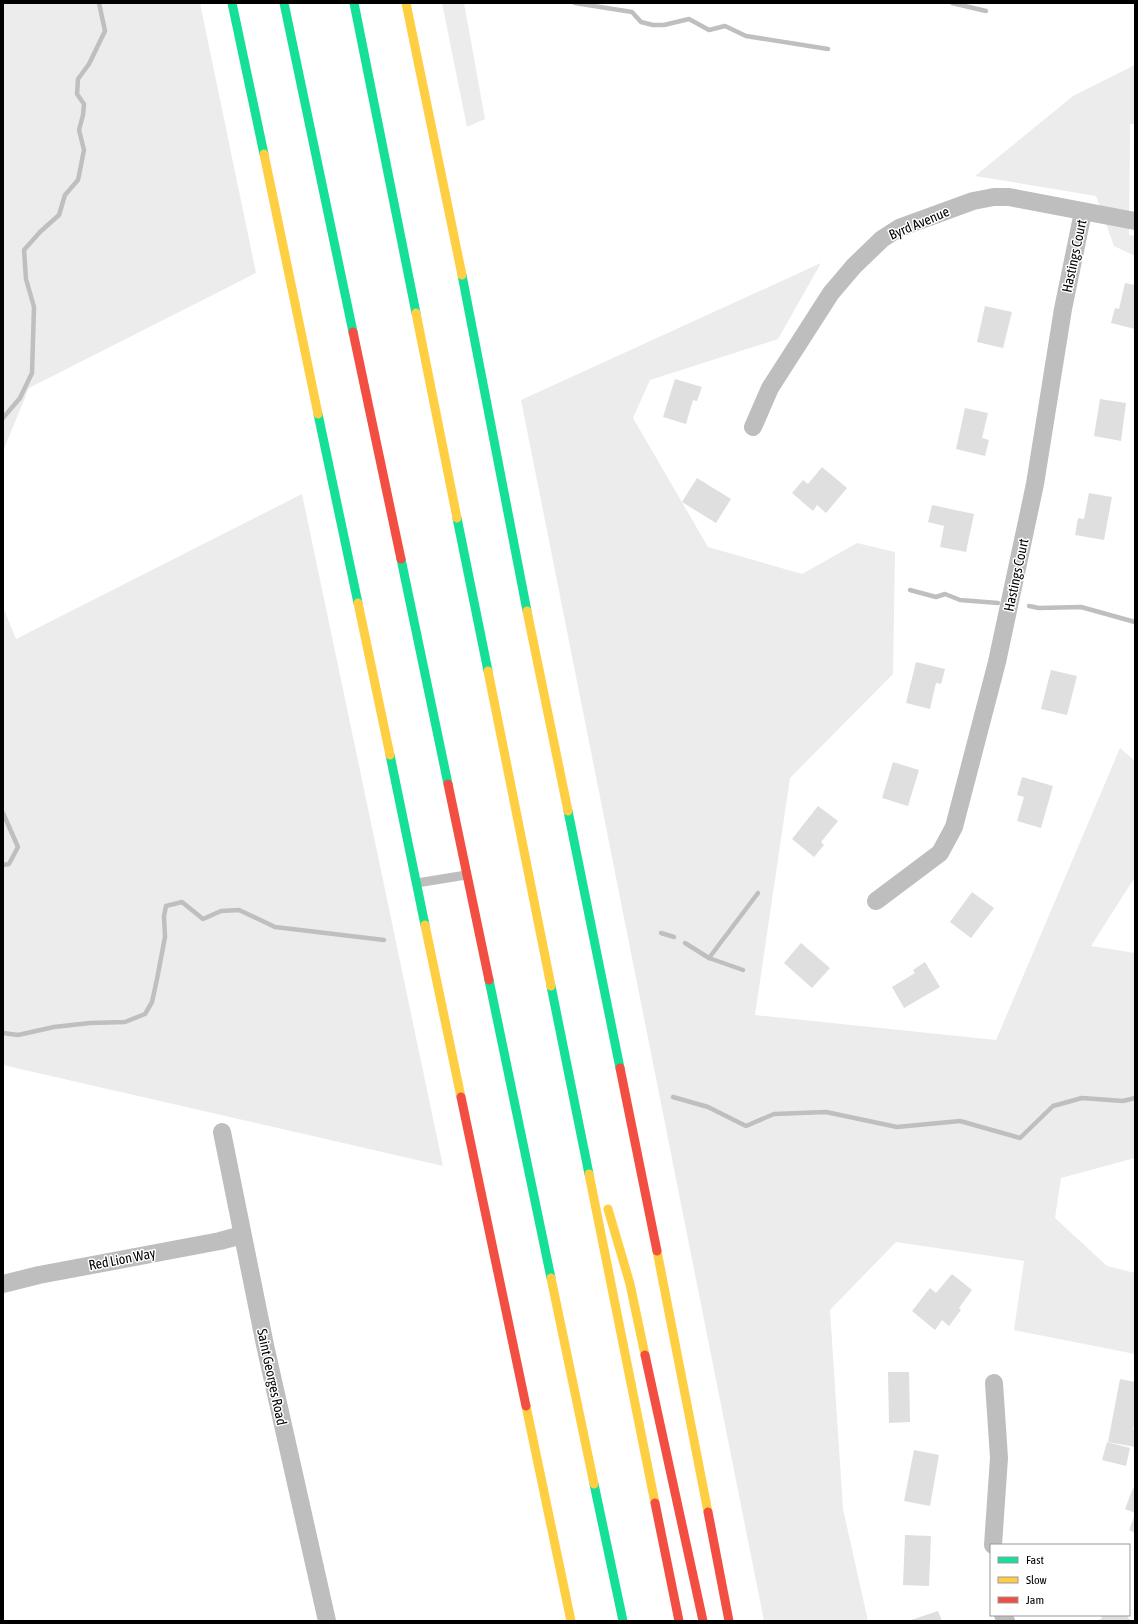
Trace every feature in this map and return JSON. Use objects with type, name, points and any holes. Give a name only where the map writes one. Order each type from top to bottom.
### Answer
[{"type":"highway","points":[[232,3],[571,1621]]},
{"type":"highway","points":[[284,3],[623,1621]]},
{"type":"highway","points":[[354,3],[679,1621]]},
{"type":"highway","points":[[406,3],[451,220],[539,670],[640,1167],[729,1621]]},
{"type":"highway","points":[[570,1083],[602,1187]]},
{"type":"highway","points":[[606,1202],[630,1284],[703,1621]]},
{"type":"street","name":"Byrd Avenue","points":[[753,427],[770,388],[831,293],[854,266],[882,239],[899,228],[973,201],[994,197],[1009,197],[1135,221]]},
{"type":"street","name":"Hastings Court","points":[[876,901],[940,853],[954,827],[997,662],[1035,484],[1063,309],[1083,212]]},
{"type":"street","name":"Saint Georges Road","points":[[222,1132],[265,1345],[327,1621]]},
{"type":"street","name":"Red Lion Way","points":[[3,1284],[39,1275],[242,1235]]},
{"type":"street","points":[[993,1544],[999,1458],[994,1383]]},
{"type":"lane","points":[[416,883],[466,875]]},
{"type":"shaded area","points":[[3,3],[200,3],[256,273],[29,388],[3,451]]},
{"type":"shaded area","points":[[442,3],[464,3],[485,119],[467,127]]},
{"type":"shaded area","points":[[1135,65],[1135,124],[1130,124],[1129,235],[1135,236],[1135,256],[1114,246],[1096,196],[975,176],[1073,96]]},
{"type":"shaded area","points":[[821,263],[778,339],[650,380],[633,418],[708,547],[802,574],[857,543],[895,552],[893,674],[790,778],[755,1015],[996,1040],[1120,748],[1135,761],[1135,877],[1091,946],[1135,953],[1135,1158],[1061,1178],[1055,1218],[1107,1266],[1135,1273],[1135,1354],[1014,1330],[1024,1261],[896,1242],[830,1310],[843,1509],[868,1621],[764,1621],[521,400]]},
{"type":"shaded area","points":[[302,494],[443,1166],[3,1065],[3,607],[16,639]]},
{"type":"building","points":[[1125,283],[1135,285],[1135,329],[1111,323],[1115,308],[1119,309]]},
{"type":"building","points":[[985,306],[1012,312],[1003,348],[977,342]]},
{"type":"building","points":[[675,379],[702,387],[697,401],[693,400],[686,424],[663,417]]},
{"type":"building","points":[[1100,399],[1126,403],[1121,441],[1094,436]]},
{"type":"building","points":[[965,408],[988,413],[982,438],[989,440],[985,456],[956,449]]},
{"type":"building","points":[[822,467],[847,488],[826,513],[817,505],[813,511],[792,493],[803,480],[808,484]]},
{"type":"building","points":[[697,478],[731,499],[716,523],[682,502]]},
{"type":"building","points":[[1089,493],[1112,497],[1104,540],[1075,535],[1078,518],[1084,519]]},
{"type":"building","points":[[932,505],[974,514],[966,552],[940,547],[944,526],[928,522]]},
{"type":"building","points":[[916,662],[945,669],[941,684],[936,683],[930,709],[906,703]]},
{"type":"building","points":[[1051,670],[1077,676],[1067,715],[1041,709]]},
{"type":"building","points":[[893,762],[919,770],[908,806],[882,798]]},
{"type":"building","points":[[1022,777],[1053,786],[1041,828],[1017,821],[1024,797],[1017,795]]},
{"type":"building","points":[[818,806],[838,821],[821,842],[824,845],[814,857],[792,839]]},
{"type":"building","points":[[972,892],[994,908],[971,938],[950,922]]},
{"type":"building","points":[[801,943],[830,968],[812,988],[784,963]]},
{"type":"building","points":[[925,962],[940,987],[904,1008],[892,987],[915,973],[913,970]]},
{"type":"building","points":[[952,1274],[972,1290],[959,1308],[961,1310],[949,1326],[942,1320],[935,1330],[912,1311],[930,1288],[936,1293]]},
{"type":"building","points":[[888,1372],[909,1372],[910,1422],[889,1423]]},
{"type":"building","points":[[1120,1379],[1135,1382],[1135,1421],[1133,1430],[1135,1430],[1135,1447],[1108,1442]]},
{"type":"building","points":[[1107,1442],[1130,1448],[1126,1466],[1102,1460]]},
{"type":"building","points":[[914,1450],[939,1455],[930,1506],[904,1501]]},
{"type":"building","points":[[1133,1488],[1135,1489],[1135,1513],[1125,1509]]},
{"type":"building","points":[[1135,1514],[1135,1533],[1129,1530]]},
{"type":"building","points":[[905,1535],[931,1536],[929,1586],[903,1585]]},
{"type":"building","points":[[938,1611],[942,1621],[908,1621]]},
{"type":"building","points":[[1101,1616],[1127,1616],[1131,1621],[1099,1620],[1102,1618]]},
{"type":"waterway","points":[[3,418],[20,398],[32,373],[34,307],[26,279],[24,250],[40,232],[59,215],[65,195],[78,180],[84,150],[79,130],[84,104],[77,94],[78,79],[89,64],[105,31],[99,3]]},
{"type":"waterway","points":[[575,3],[632,12],[641,22],[653,25],[664,25],[689,19],[709,30],[725,26],[746,36],[828,49]]},
{"type":"waterway","points":[[952,3],[986,11]]},
{"type":"waterway","points":[[910,590],[936,597],[945,594],[960,600],[998,603]]},
{"type":"waterway","points":[[1029,606],[1039,608],[1081,607],[1135,622]]},
{"type":"waterway","points":[[3,813],[18,847],[9,864],[3,865]]},
{"type":"waterway","points":[[709,958],[758,893]]},
{"type":"waterway","points":[[3,1033],[18,1035],[54,1027],[90,1023],[125,1022],[145,1014],[152,1002],[157,979],[165,937],[164,916],[166,906],[182,902],[203,919],[221,911],[239,910],[275,927],[384,940]]},
{"type":"waterway","points":[[661,933],[674,937]]},
{"type":"waterway","points":[[685,943],[709,958],[743,970]]},
{"type":"waterway","points":[[673,1097],[708,1107],[746,1126],[774,1114],[826,1112],[897,1127],[960,1121],[1020,1138],[1053,1106],[1082,1098],[1123,1101],[1135,1098]]},
{"type":"traffic: fast","points":[[232,3],[264,154]]},
{"type":"traffic: fast","points":[[284,3],[353,332]]},
{"type":"traffic: fast","points":[[354,3],[416,313]]},
{"type":"traffic: fast","points":[[462,275],[527,611]]},
{"type":"traffic: fast","points":[[318,414],[358,603]]},
{"type":"traffic: fast","points":[[457,518],[488,671]]},
{"type":"traffic: fast","points":[[401,559],[448,784]]},
{"type":"traffic: fast","points":[[390,755],[425,925]]},
{"type":"traffic: fast","points":[[568,811],[620,1068]]},
{"type":"traffic: fast","points":[[489,980],[551,1278]]},
{"type":"traffic: fast","points":[[551,986],[589,1174]]},
{"type":"traffic: fast","points":[[594,1484],[623,1621]]},
{"type":"traffic: slow","points":[[406,3],[462,275]]},
{"type":"traffic: slow","points":[[264,154],[318,414]]},
{"type":"traffic: slow","points":[[416,313],[457,518]]},
{"type":"traffic: slow","points":[[358,603],[390,755]]},
{"type":"traffic: slow","points":[[527,611],[568,811]]},
{"type":"traffic: slow","points":[[488,671],[551,986]]},
{"type":"traffic: slow","points":[[425,925],[461,1097]]},
{"type":"traffic: slow","points":[[589,1174],[655,1503]]},
{"type":"traffic: slow","points":[[608,1209],[630,1284],[645,1355]]},
{"type":"traffic: slow","points":[[657,1251],[708,1512]]},
{"type":"traffic: slow","points":[[551,1278],[594,1484]]},
{"type":"traffic: slow","points":[[526,1406],[571,1621]]},
{"type":"traffic: jam","points":[[353,332],[401,559]]},
{"type":"traffic: jam","points":[[448,784],[489,980]]},
{"type":"traffic: jam","points":[[620,1068],[657,1251]]},
{"type":"traffic: jam","points":[[461,1097],[526,1406]]},
{"type":"traffic: jam","points":[[645,1355],[703,1621]]},
{"type":"traffic: jam","points":[[655,1503],[679,1621]]},
{"type":"traffic: jam","points":[[708,1512],[729,1621]]}]
